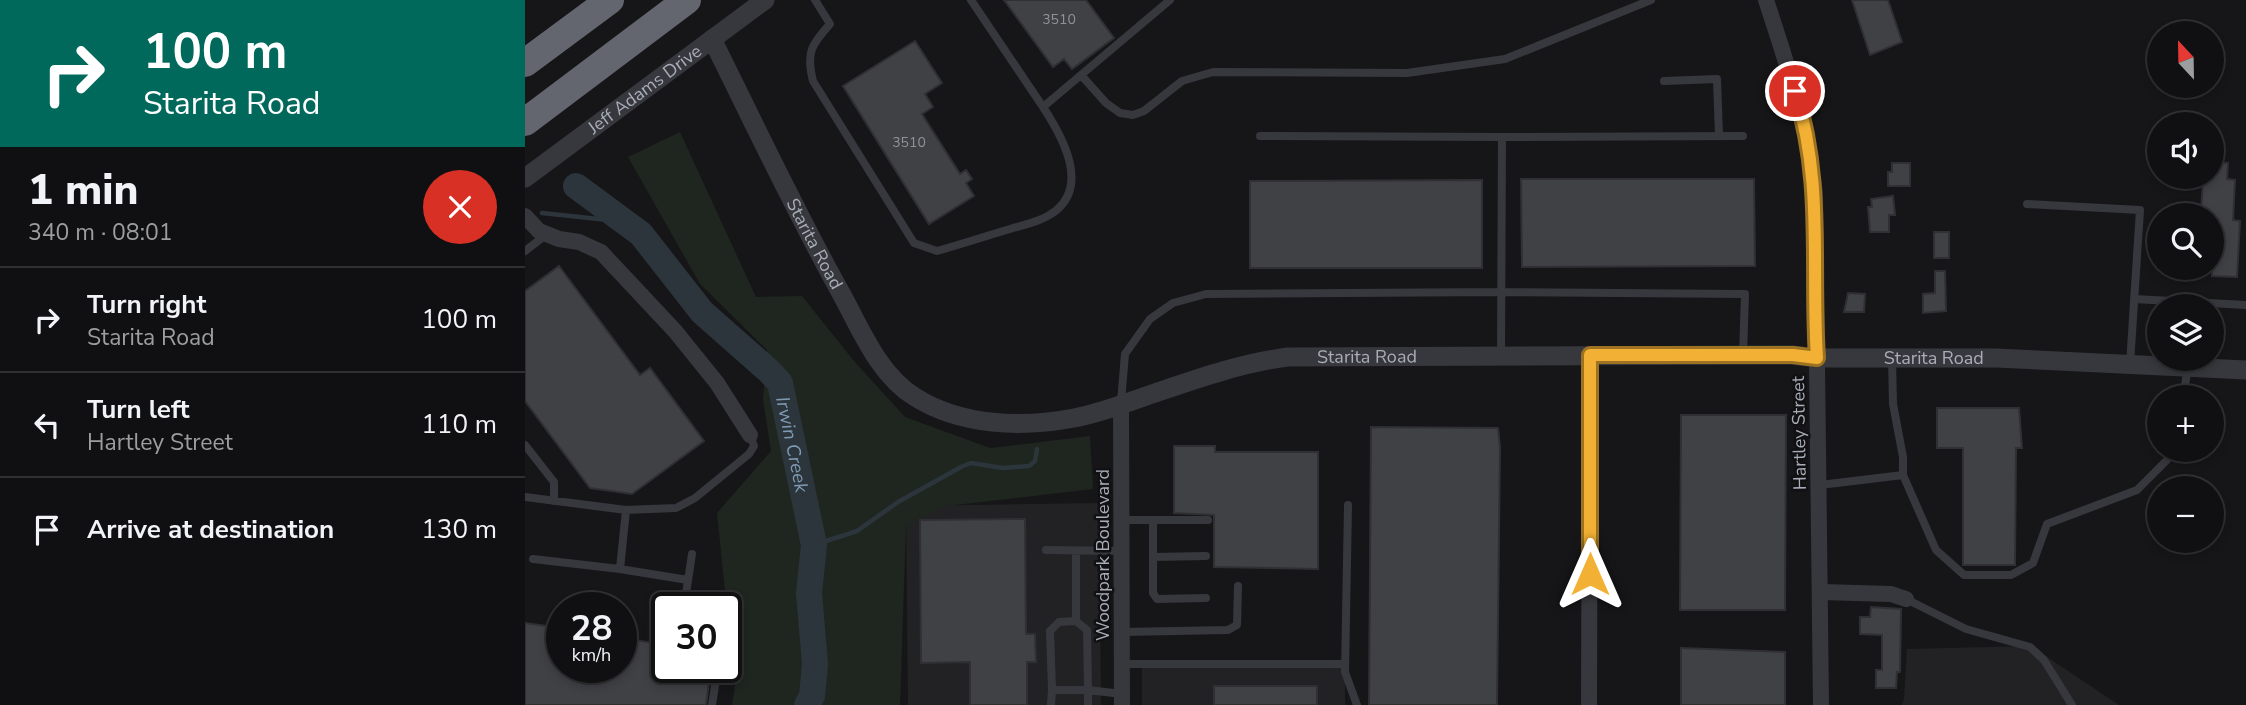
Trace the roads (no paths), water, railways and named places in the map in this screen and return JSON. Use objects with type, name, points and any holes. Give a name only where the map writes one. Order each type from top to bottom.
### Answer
[{"type":"highway","points":[[525,63],[610,0]]},
{"type":"highway","points":[[525,122],[687,0]]},
{"type":"street","name":"Jeff Adams Drive","points":[[525,178],[765,0]]},
{"type":"street","name":"Hartley Street","points":[[1766,0],[1803,114],[1811,154],[1816,218],[1821,705]]},
{"type":"street","name":"Starita Road","points":[[712,39],[811,240],[876,355],[889,374],[905,390],[934,408],[959,416],[988,422],[1047,422],[1076,418],[1245,364],[1288,356],[1793,355],[1817,358],[1996,358],[2147,365]]},
{"type":"street","points":[[525,216],[539,231],[579,242],[601,252],[675,331],[717,383],[750,435]]},
{"type":"street","points":[[1589,705],[1590,355]]},
{"type":"street","name":"Starita Road","points":[[2224,369],[2246,370]]},
{"type":"street","name":"Woodpark Boulevard","points":[[1121,405],[1122,699]]},
{"type":"street","points":[[1821,592],[1891,594],[1906,599]]},
{"type":"lane","points":[[815,0],[831,24],[810,50],[809,63],[813,81],[914,243],[937,251],[1052,214],[1062,204],[1069,190],[1071,165],[1065,146],[1043,107],[971,0]]},
{"type":"lane","points":[[1043,107],[1170,0]]},
{"type":"lane","points":[[1081,75],[1107,103],[1120,113],[1133,116],[1144,111],[1182,81],[1213,72],[1407,73],[1505,59],[1651,0]]},
{"type":"lane","points":[[1664,80],[1717,79],[1719,136]]},
{"type":"lane","points":[[1260,136],[1742,136]]},
{"type":"lane","points":[[1500,356],[1502,138]]},
{"type":"lane","points":[[2027,204],[2140,210],[2130,364]]},
{"type":"lane","points":[[525,251],[547,234]]},
{"type":"lane","points":[[1121,405],[1125,354],[1150,319],[1173,303],[1206,294],[1745,294],[1744,355]]},
{"type":"lane","points":[[2134,299],[2246,305]]},
{"type":"lane","points":[[1892,358],[1893,404],[1903,457],[1903,475],[1936,550],[1964,575],[2011,575],[2033,563],[2047,524],[2137,490],[2164,462]]},
{"type":"lane","points":[[525,497],[624,510],[676,508],[695,498],[749,454],[754,446],[750,435]]},
{"type":"lane","points":[[525,445],[554,482],[554,501]]},
{"type":"lane","points":[[1820,485],[1903,475]]},
{"type":"lane","points":[[1348,505],[1345,672],[1357,705]]},
{"type":"lane","points":[[619,569],[624,510]]},
{"type":"lane","points":[[1122,520],[1208,520]]},
{"type":"lane","points":[[1153,520],[1153,593],[1157,599],[1206,598]]},
{"type":"lane","points":[[1046,550],[1122,551]]},
{"type":"lane","points":[[1076,551],[1076,621]]},
{"type":"lane","points":[[686,592],[692,554]]},
{"type":"lane","points":[[1153,557],[1206,556]]},
{"type":"lane","points":[[534,559],[688,580]]},
{"type":"lane","points":[[1122,632],[1228,630],[1237,625],[1238,586]]},
{"type":"lane","points":[[1906,599],[1966,629],[2030,647],[2044,660],[2072,705]]},
{"type":"lane","points":[[1051,705],[1050,631],[1059,622],[1076,621],[1087,629],[1088,705]]},
{"type":"lane","points":[[1122,664],[1345,664]]},
{"type":"lane","points":[[712,705],[715,683]]},
{"type":"lane","points":[[1052,690],[1088,690],[1122,699]]},
{"type":"waterway","name":"Irwin Creek","points":[[576,186],[641,234],[702,312],[780,383],[814,545],[809,593],[815,664],[812,696],[807,705]]},
{"type":"waterway","points":[[542,213],[627,222]]},
{"type":"waterway","points":[[814,545],[857,531],[898,502],[961,467],[971,463],[1003,468],[1029,466],[1035,461],[1037,449]]}]
